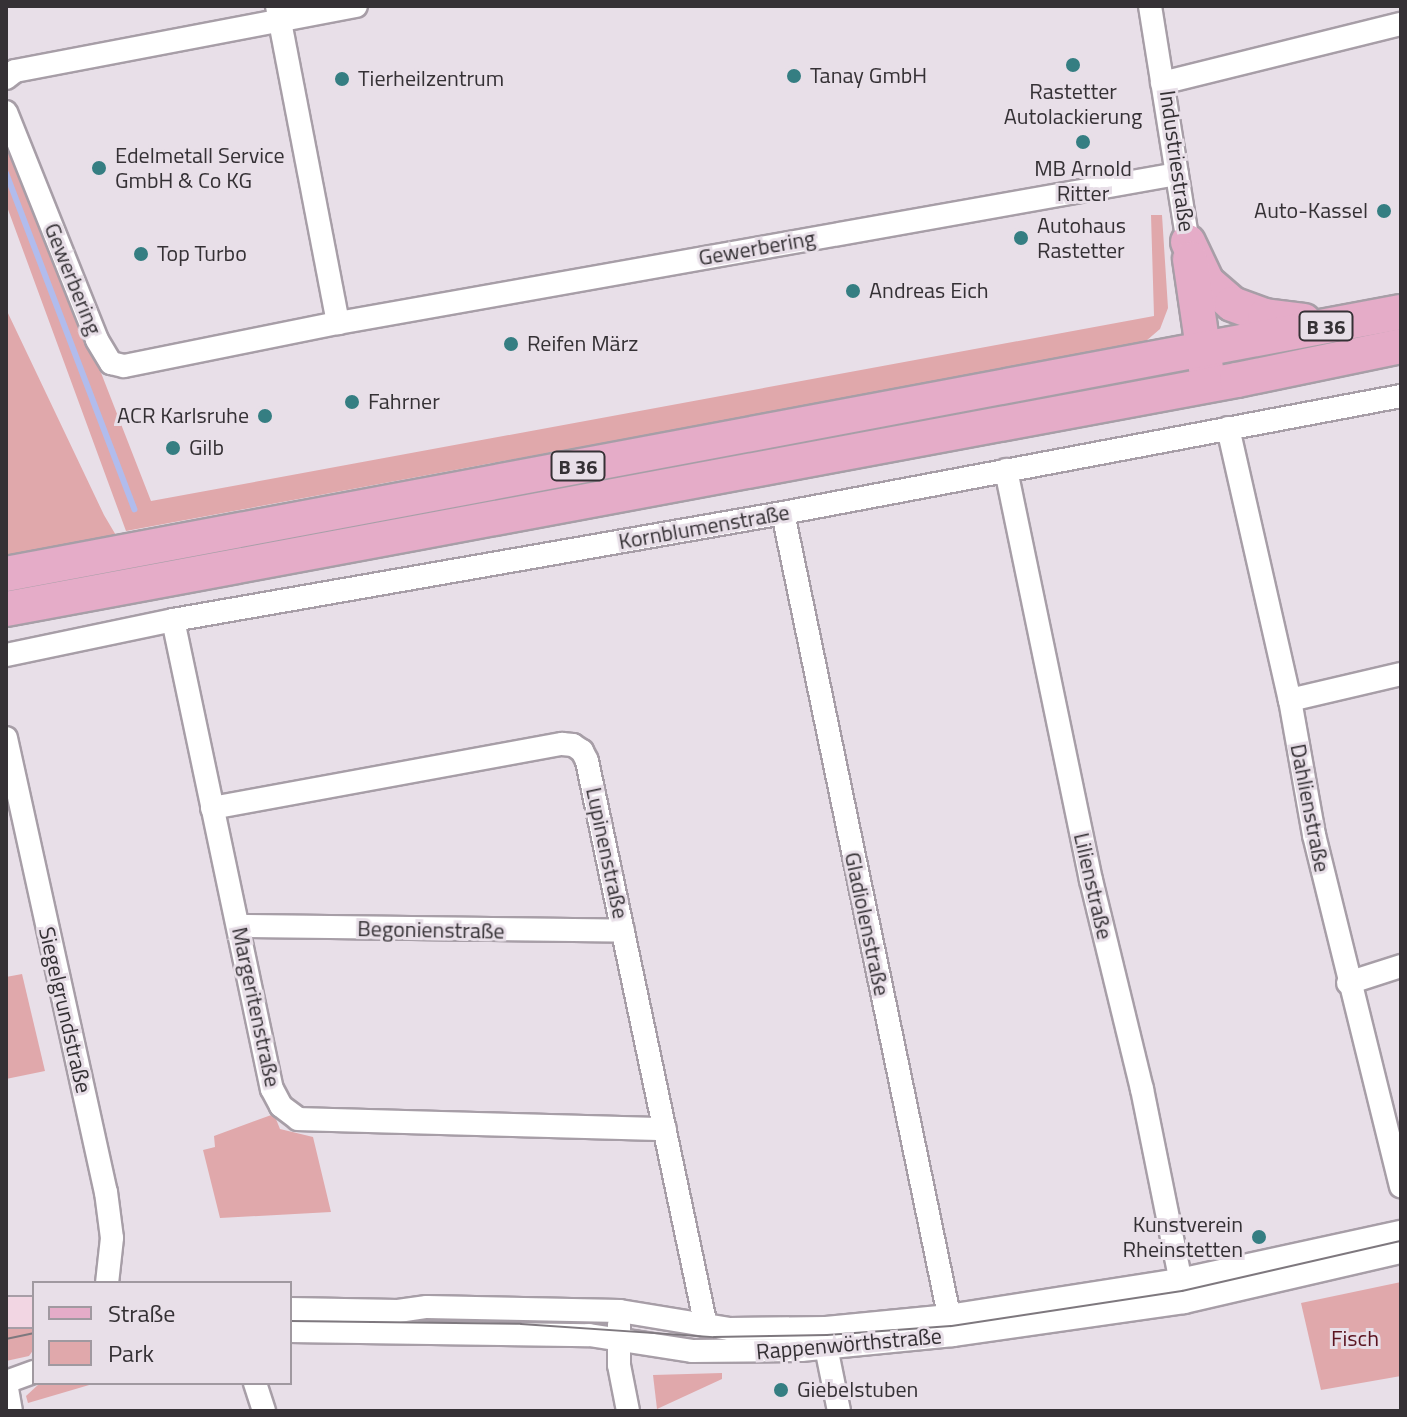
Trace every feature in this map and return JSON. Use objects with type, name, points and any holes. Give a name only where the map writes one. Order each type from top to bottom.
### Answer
[{"type":"main road","points":[[1188,242],[1207,282],[1232,304],[1265,316],[1337,324]]},
{"type":"main road","points":[[1150,358],[1175,328],[1188,242]]},
{"type":"main road","name":"Industriestraße","points":[[1188,242],[1208,385]]},
{"type":"main road","name":"B 36","points":[[6,574],[1401,312]]},
{"type":"main road","name":"B 36","points":[[6,609],[1208,385],[1401,346]]},
{"type":"street","points":[[6,78],[15,71],[279,13],[356,6]]},
{"type":"street","points":[[1150,6],[1162,83]]},
{"type":"street","points":[[279,13],[338,323]]},
{"type":"street","name":"Industriestraße","points":[[1188,242],[1162,83],[1401,24]]},
{"type":"street","name":"Gewerbering","points":[[6,112],[97,340],[111,363],[124,366],[338,323],[1177,174]]},
{"type":"street","name":"Kornblumenstraße","points":[[6,655],[173,620],[783,513],[1401,396]]},
{"type":"street","name":"Dahlienstraße","points":[[1228,428],[1290,700],[1314,835],[1348,983],[1401,1186]]},
{"type":"street","name":"Lilienstraße","points":[[1006,470],[1091,880],[1142,1089],[1182,1291]]},
{"type":"street","name":"Gladiolenstraße","points":[[783,513],[951,1326]]},
{"type":"street","name":"Margeritenstraße","points":[[173,620],[272,1089],[281,1106],[298,1119],[665,1129]]},
{"type":"street","points":[[1290,700],[1401,674]]},
{"type":"street","name":"Siegelgrundstraße","points":[[6,738],[12,796],[106,1192],[112,1238],[107,1281]]},
{"type":"street","name":"Lupinenstraße","points":[[212,808],[573,745],[587,761],[706,1326]]},
{"type":"street","name":"Begonienstraße","points":[[239,926],[623,931]]},
{"type":"street","points":[[1348,983],[1401,966]]},
{"type":"street","name":"Rappenwörthstraße","points":[[1182,1291],[1401,1232]]},
{"type":"street","name":"Rappenwörthstraße","points":[[292,1331],[574,1335],[619,1339],[644,1346],[724,1353],[826,1347],[1182,1291],[1401,1252]]},
{"type":"street","name":"Rappenwörthstraße","points":[[292,1309],[398,1311],[427,1307],[620,1311],[706,1326],[951,1326]]},
{"type":"street","points":[[620,1311],[619,1365],[628,1411]]},
{"type":"street","points":[[6,1312],[32,1312]]},
{"type":"street","points":[[826,1347],[839,1411]]},
{"type":"street","points":[[11,1411],[6,1383],[32,1373]]},
{"type":"street","points":[[256,1385],[264,1411]]},
{"type":"green space","points":[[6,129],[151,501],[1154,316],[1151,215],[1162,215],[1168,308],[1160,329],[1146,341],[1118,347],[126,531],[6,204]]},
{"type":"green space","points":[[6,309],[104,515],[117,537],[6,558]]},
{"type":"green space","points":[[22,974],[45,1071],[6,1079],[6,977]]},
{"type":"green space","points":[[274,1114],[280,1129],[313,1137],[331,1212],[220,1218],[203,1150],[215,1147],[214,1136]]},
{"type":"green space","name":"Fisch","points":[[1401,1282],[1401,1376],[1321,1390],[1301,1303]]},
{"type":"green space","points":[[6,1323],[23,1324],[32,1329],[32,1352],[29,1356],[6,1361]]},
{"type":"green space","points":[[722,1373],[722,1379],[657,1409],[653,1375]]},
{"type":"green space","points":[[38,1385],[89,1385],[28,1403],[26,1396]]},
{"type":"waterway","points":[[6,173],[134,509]]},
{"type":"tram line","points":[[292,1321],[521,1324],[714,1337],[827,1335],[951,1326],[1182,1291],[1401,1241]]},
{"type":"tram line","points":[[6,1339],[32,1333]]},
{"type":"place","name":"Rastetter Autolackierung","points":[[1073,65]]},
{"type":"place","name":"Tanay GmbH","points":[[794,76]]},
{"type":"place","name":"Tierheilzentrum","points":[[342,79]]},
{"type":"place","name":"MB Arnold Ritter","points":[[1083,142]]},
{"type":"place","name":"Edelmetall Service GmbH & Co KG","points":[[99,168]]},
{"type":"place","name":"Auto-Kassel","points":[[1384,211]]},
{"type":"place","name":"Autohaus Rastetter","points":[[1021,238]]},
{"type":"place","name":"Top Turbo","points":[[141,254]]},
{"type":"place","name":"Andreas Eich","points":[[853,291]]},
{"type":"place","name":"Reifen März","points":[[511,344]]},
{"type":"place","name":"Fahrner","points":[[352,402]]},
{"type":"place","name":"ACR Karlsruhe","points":[[265,416]]},
{"type":"place","name":"Gilb","points":[[173,448]]},
{"type":"place","name":"Kunstverein Rheinstetten","points":[[1259,1237]]},
{"type":"place","name":"Giebelstuben","points":[[781,1390]]}]
